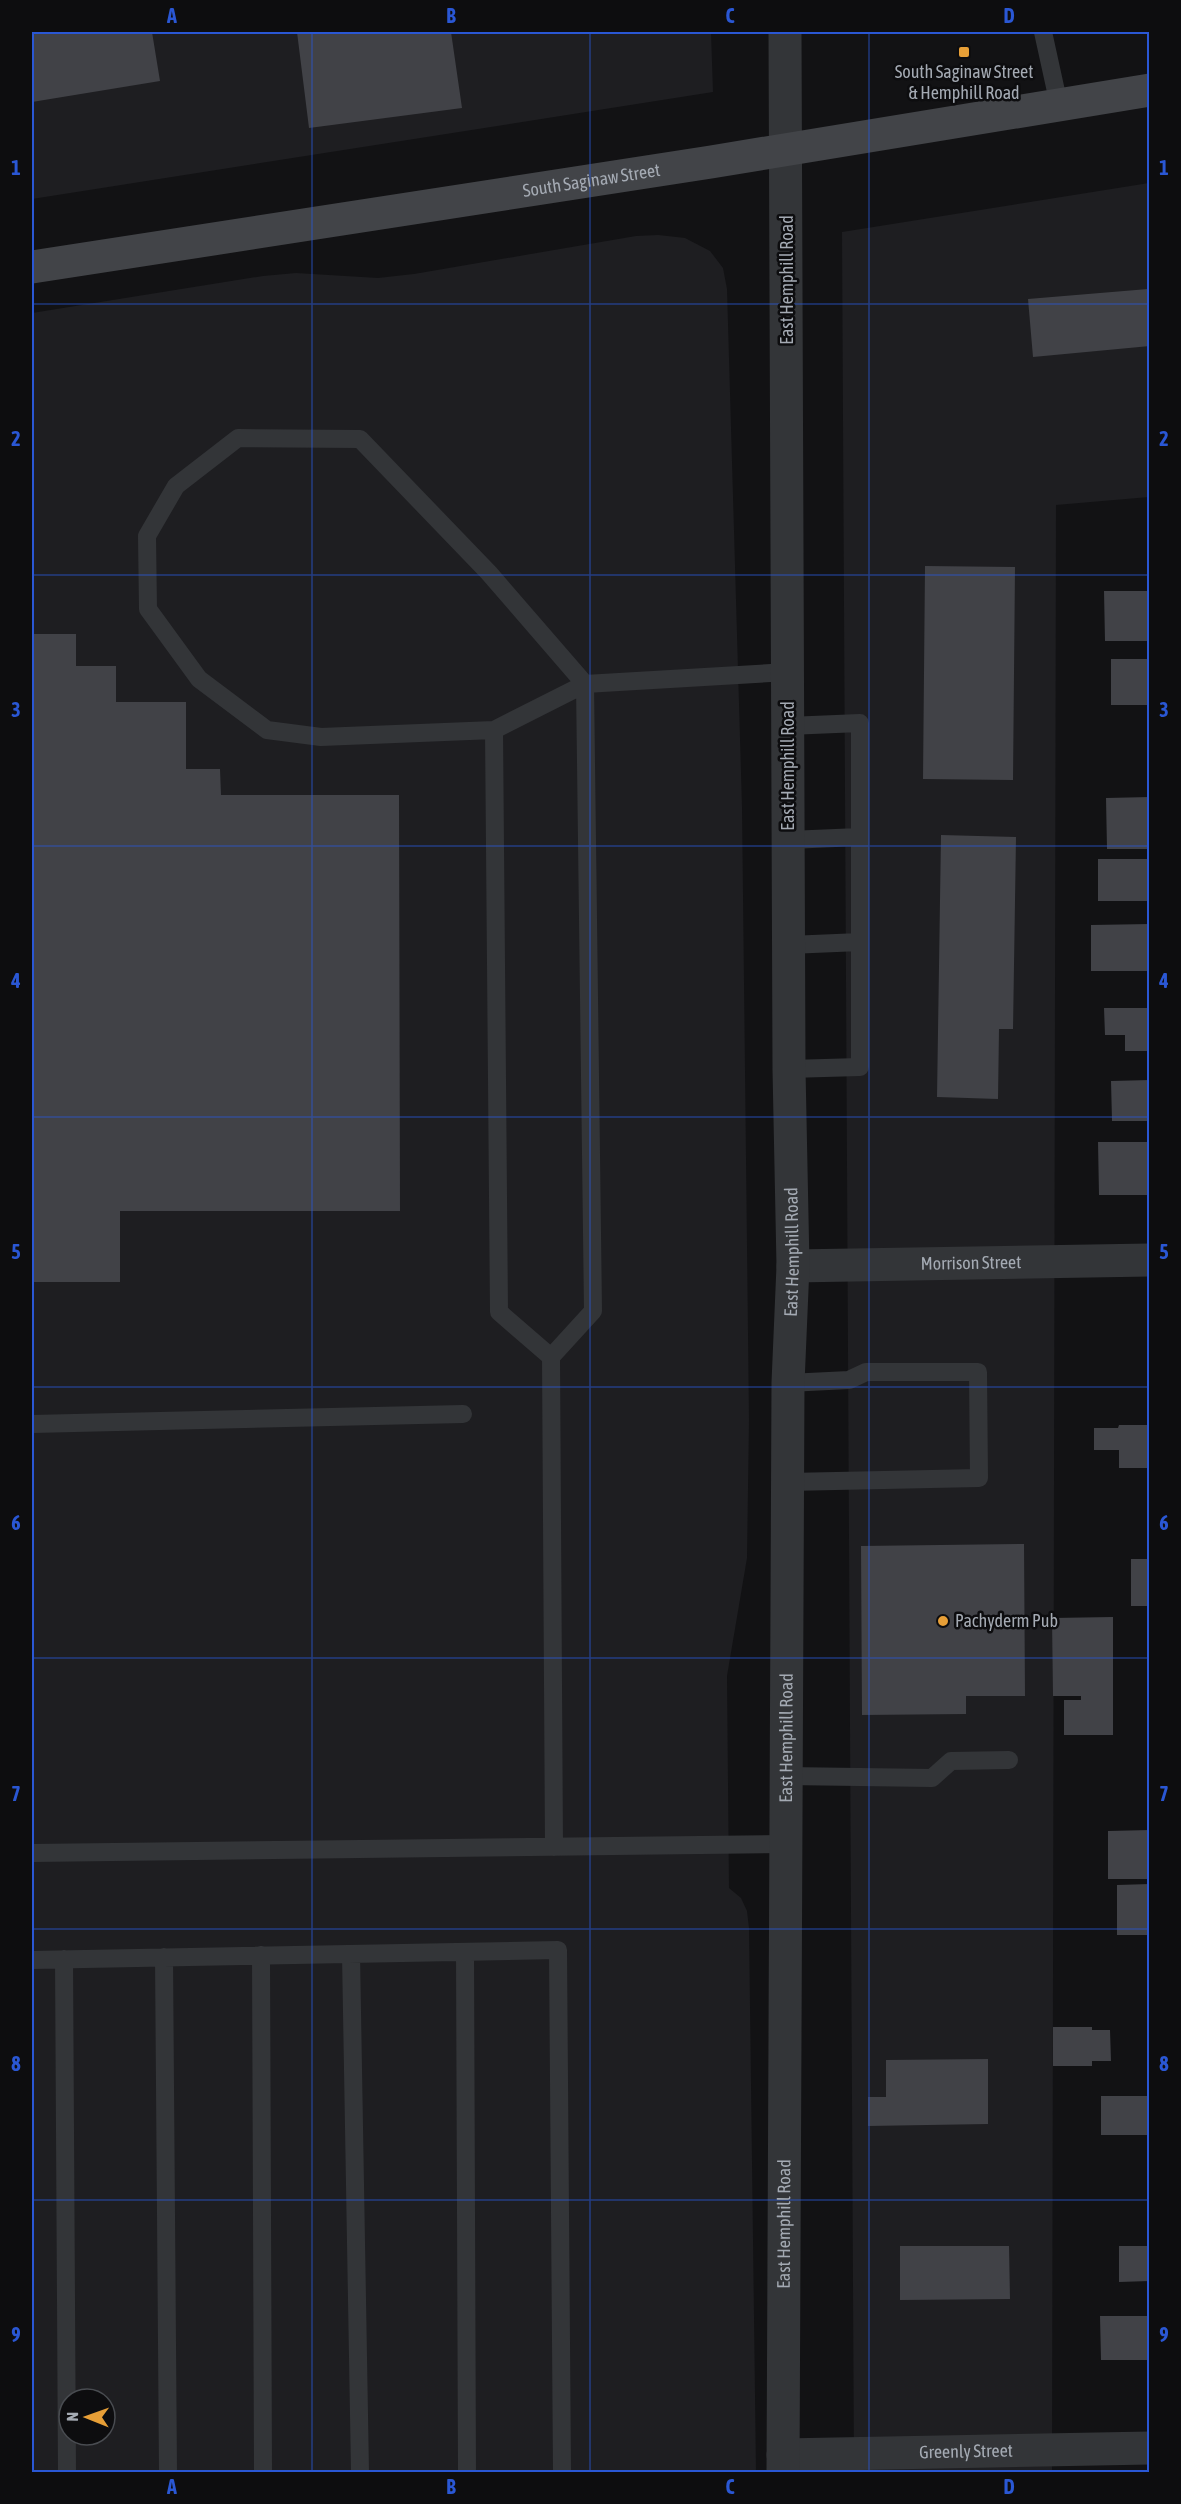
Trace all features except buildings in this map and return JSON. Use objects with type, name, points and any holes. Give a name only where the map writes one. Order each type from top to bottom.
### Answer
[{"type":"main road","name":"South Saginaw Street","points":[[32,267],[786,150],[1149,90]]},
{"type":"street","name":"East Hemphill Road","points":[[783,2464],[788,1383],[793,1266],[789,1069],[785,32]]},
{"type":"street","name":"Morrison Street","points":[[793,1266],[1149,1260]]},
{"type":"street","name":"Greenly Street","points":[[783,2464],[1149,2448]]},
{"type":"lane","points":[[1043,32],[1059,105]]},
{"type":"lane","points":[[554,1847],[551,1357],[593,1311],[585,684],[489,573],[360,439],[238,438],[176,486],[147,536],[148,609],[199,679],[267,730],[321,737],[494,730],[585,684],[788,672]]},
{"type":"lane","points":[[788,726],[860,723],[860,1067],[789,1069]]},
{"type":"lane","points":[[494,730],[499,1312],[551,1357]]},
{"type":"lane","points":[[789,840],[860,837]]},
{"type":"lane","points":[[789,945],[860,942]]},
{"type":"lane","points":[[788,1383],[849,1380],[866,1372],[978,1372],[979,1478],[788,1482]]},
{"type":"lane","points":[[32,1424],[463,1414]]},
{"type":"lane","points":[[786,1776],[932,1778],[951,1761],[1009,1760]]},
{"type":"lane","points":[[32,1853],[786,1844]]},
{"type":"lane","points":[[32,1960],[558,1950],[562,2472]]},
{"type":"lane","points":[[465,1952],[467,2472]]},
{"type":"lane","points":[[351,1954],[360,2472]]},
{"type":"lane","points":[[261,1955],[263,2472]]},
{"type":"lane","points":[[164,1958],[168,2472]]},
{"type":"lane","points":[[64,1959],[67,2472]]},
{"type":"shaded area","points":[[32,32],[711,32],[713,92],[32,199]]},
{"type":"shaded area","points":[[1149,183],[1149,497],[1056,505],[1052,2472],[854,2472],[842,232]]},
{"type":"shaded area","points":[[658,235],[685,238],[710,251],[723,268],[727,289],[742,807],[749,1420],[747,1558],[727,1676],[729,1888],[741,1898],[747,1911],[749,1928],[756,2472],[32,2472],[32,313],[263,276],[296,273],[378,278],[414,274],[636,236]]},
{"type":"place","name":"South Saginaw Street & Hemphill Road","points":[[964,52]]},
{"type":"place","name":"Pachyderm Pub","points":[[943,1621]]}]
